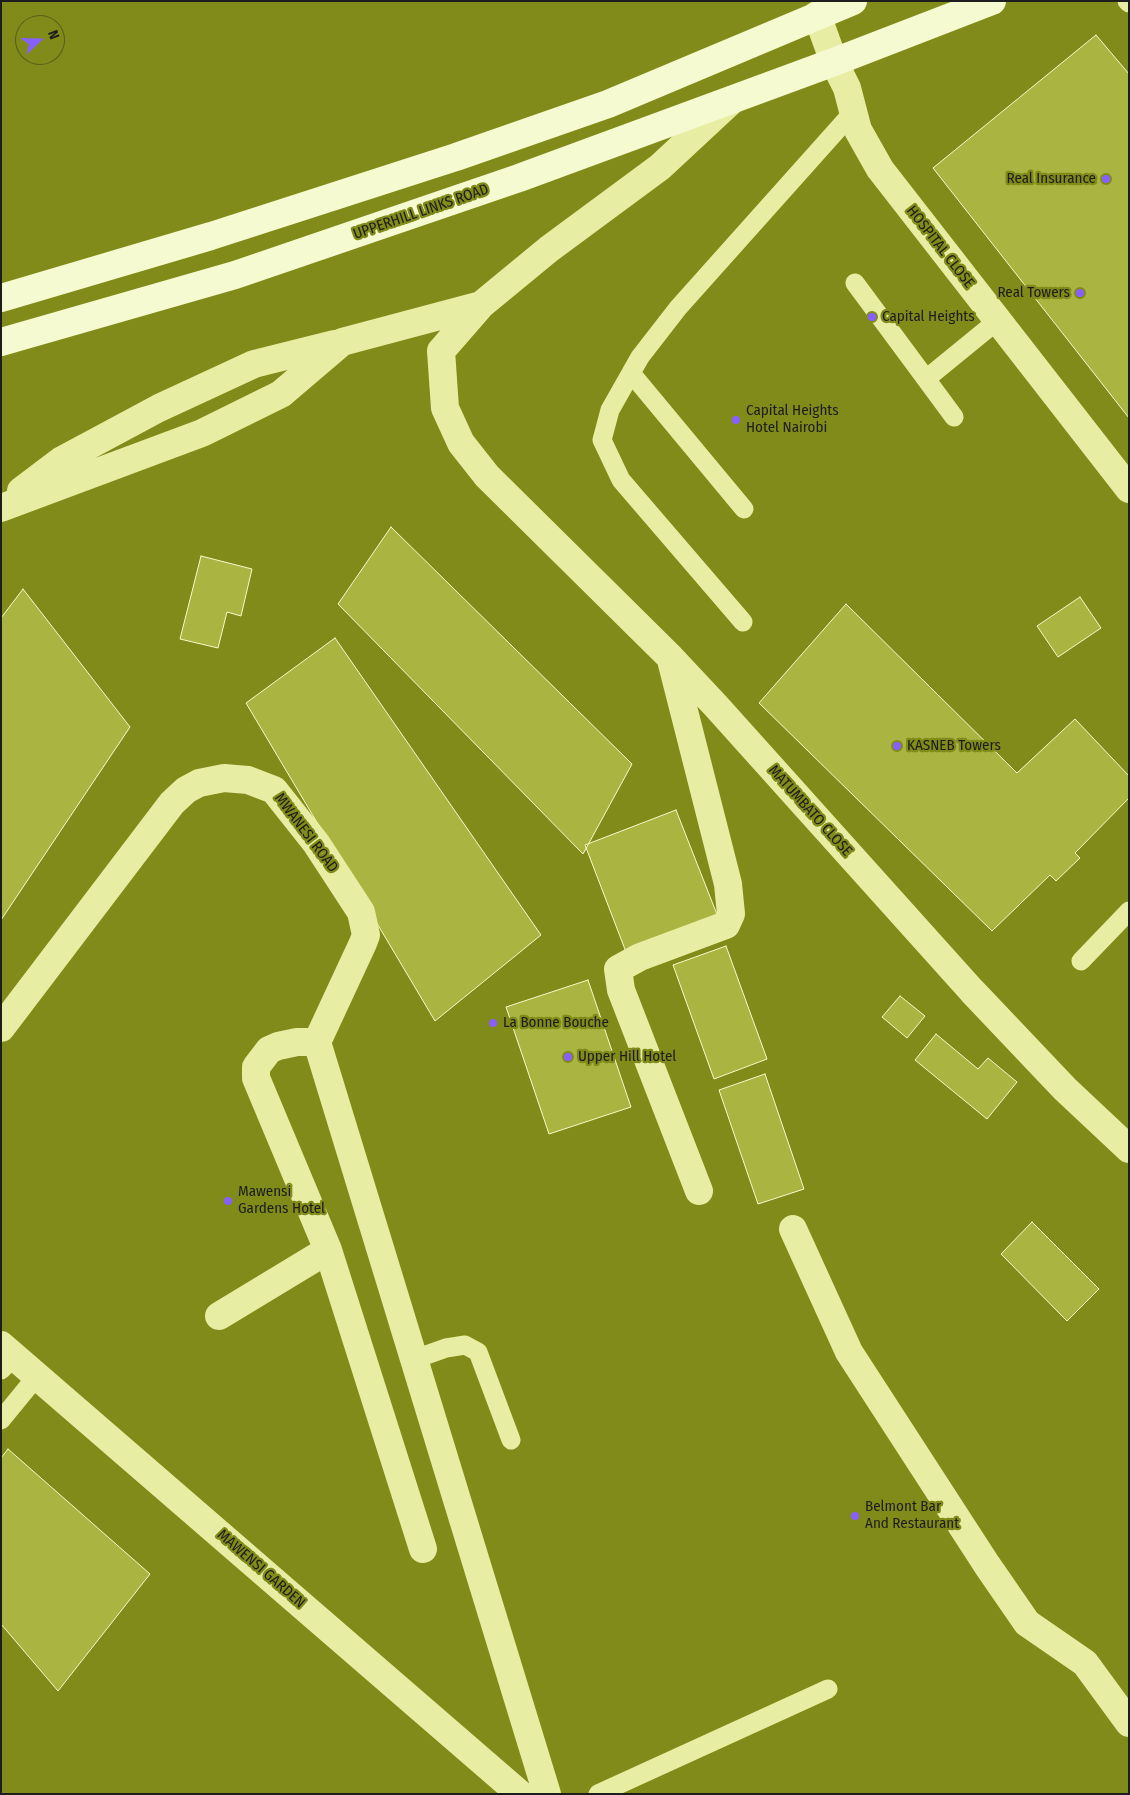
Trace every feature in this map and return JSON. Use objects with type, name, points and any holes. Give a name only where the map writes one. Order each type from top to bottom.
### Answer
[{"type":"street","points":[[1,298],[211,236],[456,157],[608,104],[853,1]]},
{"type":"street","points":[[834,62],[992,1]]},
{"type":"street","name":"HOSPITAL CLOSE","points":[[817,15],[834,62],[844,80],[858,130],[880,169],[1129,489]]},
{"type":"street","name":"UPPERHILL LINKS ROAD","points":[[1,342],[234,275],[519,178],[834,62]]},
{"type":"street","name":"MATUMBATO CLOSE","points":[[732,100],[660,167],[549,249],[481,305],[441,351],[445,408],[461,443],[487,476],[671,658],[972,991],[1065,1088],[1129,1149]]},
{"type":"street","points":[[1,507],[62,460],[159,408],[254,364],[481,305]]},
{"type":"street","points":[[1,507],[202,433],[281,394],[342,342]]},
{"type":"street","points":[[671,658],[728,884],[731,914],[726,925],[640,957],[618,969],[621,990],[700,1191]]},
{"type":"street","name":"MWANESI ROAD","points":[[1,1028],[172,803],[186,790],[199,783],[224,778],[248,780],[274,790],[316,843],[361,912],[366,935],[318,1042]]},
{"type":"street","points":[[423,1549],[328,1250],[256,1078],[256,1067],[269,1050],[278,1046],[297,1042],[318,1042],[547,1794]]},
{"type":"street","points":[[793,1229],[849,1352],[1027,1624],[1085,1663],[1129,1723]]},
{"type":"street","points":[[219,1316],[328,1250]]},
{"type":"street","name":"MAWENSI GARDEN","points":[[6,1357],[37,1376],[520,1794]]},
{"type":"lane","points":[[743,622],[621,480],[602,440],[610,410],[640,357],[678,308],[854,111]]},
{"type":"lane","points":[[855,283],[954,417]]},
{"type":"lane","points":[[926,379],[997,321]]},
{"type":"lane","points":[[631,373],[744,509]]},
{"type":"lane","points":[[1080,961],[1129,911]]},
{"type":"lane","points":[[415,1359],[446,1348],[465,1345],[478,1352],[511,1440]]},
{"type":"lane","points":[[1,1420],[37,1376]]},
{"type":"lane","points":[[598,1794],[828,1689]]},
{"type":"building","name":"Real Towers","points":[[1096,35],[1129,74],[1129,418],[933,168]]},
{"type":"building","points":[[391,527],[632,764],[583,854],[338,604]]},
{"type":"building","points":[[201,556],[252,569],[241,616],[227,612],[218,648],[180,639]]},
{"type":"building","points":[[23,589],[130,727],[1,920],[1,618]]},
{"type":"building","points":[[1080,597],[1101,628],[1058,657],[1037,626]]},
{"type":"building","name":"KASNEB Towers","points":[[846,604],[1017,773],[1075,719],[1129,776],[1129,798],[1075,853],[1080,858],[1056,881],[1050,875],[992,931],[759,703]]},
{"type":"building","points":[[335,638],[541,935],[435,1021],[246,703]]},
{"type":"building","points":[[676,810],[718,917],[626,952],[585,845]]},
{"type":"building","points":[[726,946],[767,1059],[714,1079],[673,965]]},
{"type":"building","name":"Upper Hill Hotel","points":[[588,980],[631,1107],[549,1134],[506,1007]]},
{"type":"building","points":[[900,996],[925,1016],[907,1038],[882,1017]]},
{"type":"building","points":[[936,1034],[978,1069],[988,1058],[1017,1082],[987,1119],[915,1060]]},
{"type":"building","points":[[765,1074],[804,1189],[758,1204],[719,1090]]},
{"type":"building","points":[[1032,1222],[1099,1289],[1067,1321],[1001,1254]]},
{"type":"building","points":[[8,1449],[150,1574],[58,1691],[1,1624],[1,1458]]},
{"type":"place","name":"Real Insurance","points":[[1106,179]]},
{"type":"place","name":"Real Towers","points":[[1080,293]]},
{"type":"place","name":"Capital Heights","points":[[872,317]]},
{"type":"place","name":"Capital Heights Hotel Nairobi","points":[[736,420]]},
{"type":"place","name":"KASNEB Towers","points":[[897,746]]},
{"type":"place","name":"La Bonne Bouche","points":[[493,1023]]},
{"type":"place","name":"Upper Hill Hotel","points":[[568,1057]]},
{"type":"place","name":"Mawensi Gardens Hotel","points":[[228,1201]]},
{"type":"place","name":"Belmont Bar And Restaurant","points":[[855,1516]]}]
